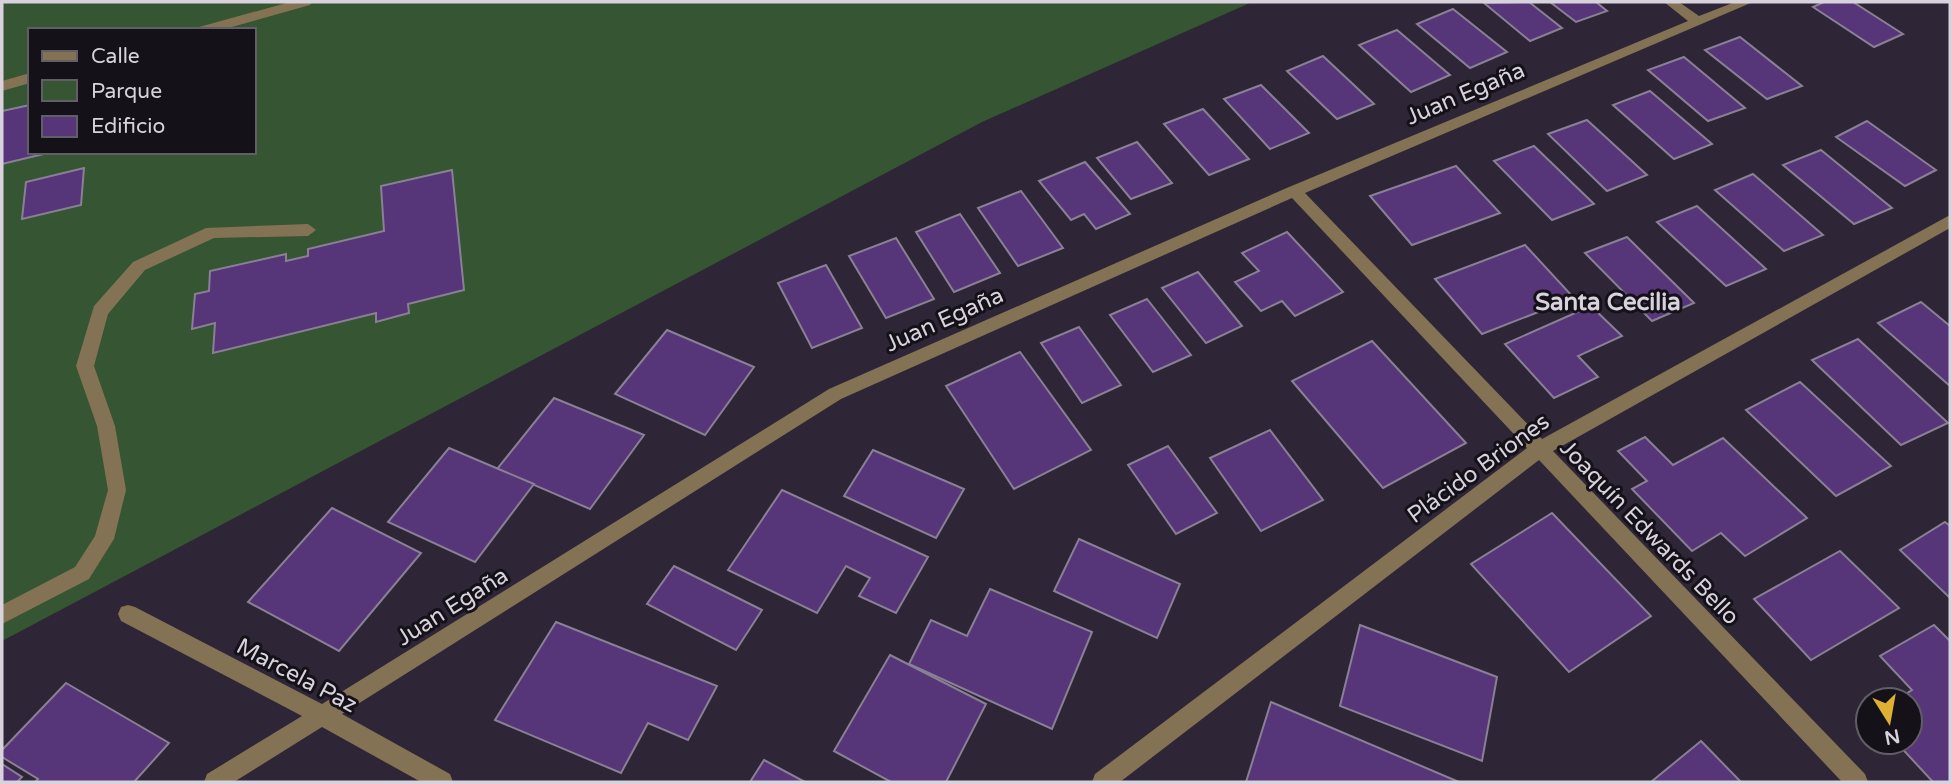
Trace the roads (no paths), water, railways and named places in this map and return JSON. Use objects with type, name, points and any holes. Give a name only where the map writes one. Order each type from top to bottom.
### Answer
[{"type":"street","points":[[211,28],[305,2]]},
{"type":"street","points":[[1671,2],[1698,22]]},
{"type":"street","name":"Juan Egaña","points":[[215,782],[835,394],[1294,191],[1746,2]]},
{"type":"street","points":[[2,86],[28,79]]},
{"type":"street","name":"Joaquín Edwards Bello","points":[[1294,191],[1857,782]]},
{"type":"street","name":"Plácido Briones","points":[[1103,782],[1538,450],[1950,221]]},
{"type":"street","points":[[2,615],[82,573],[104,539],[117,490],[106,425],[85,366],[100,311],[139,266],[212,232],[308,230]]},
{"type":"street","name":"Marcela Paz","points":[[128,614],[324,716],[442,782]]},
{"type":"district","name":"Santa Cecilia","points":[[1608,302]]}]
